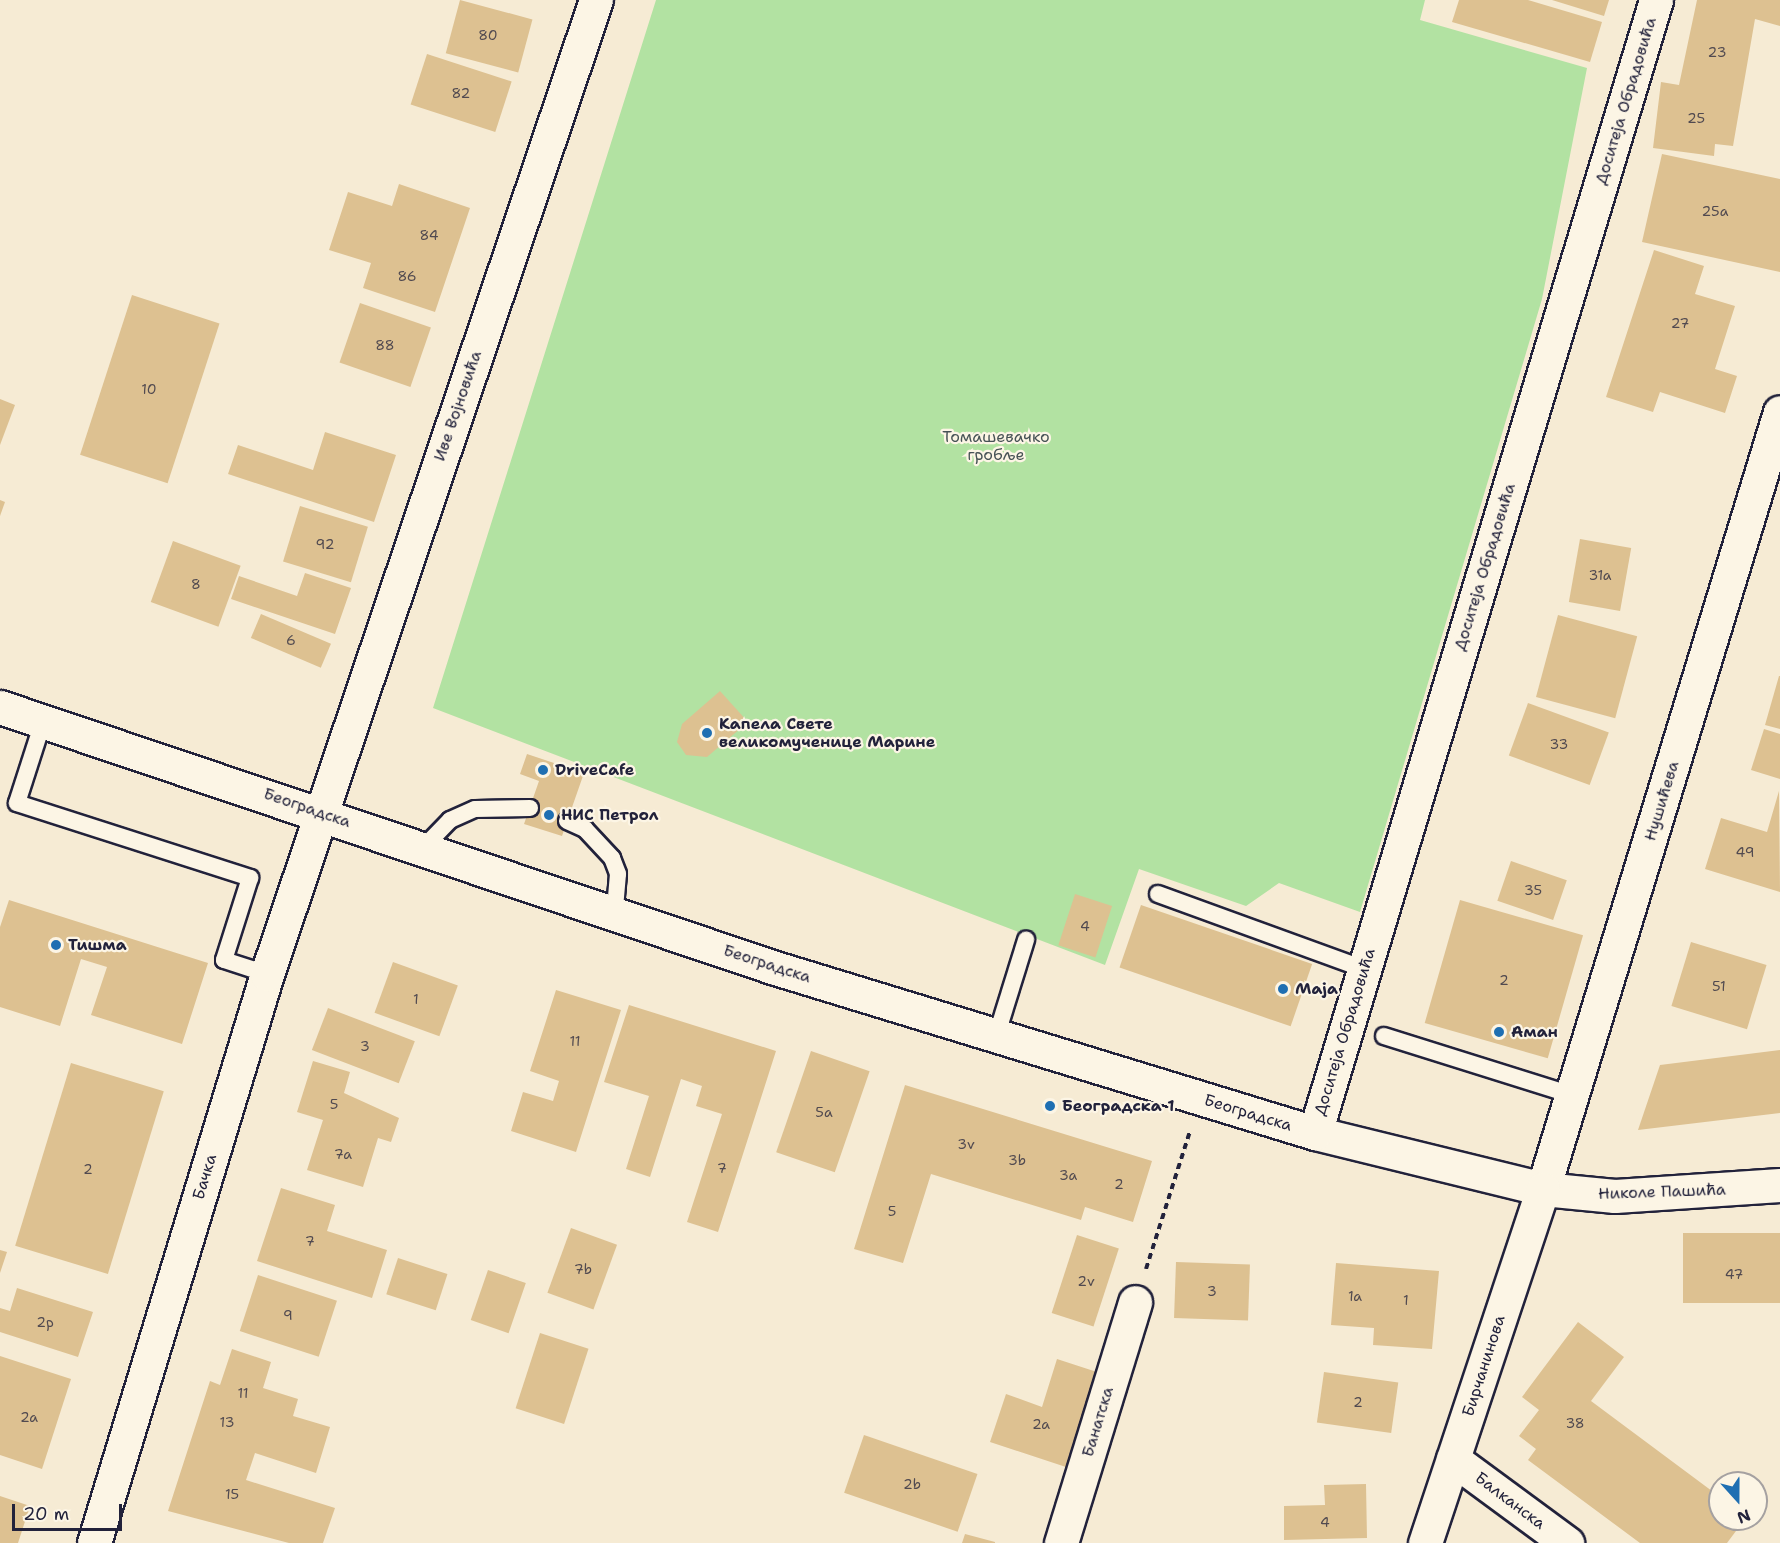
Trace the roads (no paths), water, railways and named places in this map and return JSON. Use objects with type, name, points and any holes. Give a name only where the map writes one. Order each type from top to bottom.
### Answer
[{"type":"street","name":"Иве Војновића","points":[[321,813],[596,0]]},
{"type":"street","name":"Доситеја Обрадовића","points":[[1315,1133],[1656,0]]},
{"type":"street","name":"Нушићева","points":[[1543,1190],[1780,412]]},
{"type":"street","name":"Београдска","points":[[0,707],[996,1037],[1315,1133],[1543,1190]]},
{"type":"street","name":"Бачка","points":[[94,1543],[267,974],[321,813]]},
{"type":"street","name":"Николе Пашића","points":[[1543,1190],[1615,1196],[1780,1185]]},
{"type":"street","name":"Бирчанинова","points":[[1425,1543],[1543,1190]]},
{"type":"street","name":"Банатска","points":[[1061,1543],[1135,1302]]},
{"type":"street","name":"Балканска","points":[[1454,1459],[1567,1543]]},
{"type":"lane","points":[[43,722],[16,803],[250,878],[224,960],[267,974]]},
{"type":"lane","points":[[423,848],[450,820],[475,809],[530,808]]},
{"type":"lane","points":[[567,821],[585,829],[612,858],[618,874],[615,912]]},
{"type":"lane","points":[[1158,894],[1364,969]]},
{"type":"lane","points":[[996,1037],[1026,940]]},
{"type":"lane","points":[[1384,1036],[1572,1095]]},
{"type":"place","name":"Капела Свете великомученице Марине","points":[[707,733]]},
{"type":"place","name":"DriveCafe","points":[[543,770]]},
{"type":"place","name":"НИС Петрол","points":[[549,815]]},
{"type":"place","name":"Тишма","points":[[56,945]]},
{"type":"place","name":"Маја","points":[[1283,989]]},
{"type":"place","name":"Аман","points":[[1499,1032]]},
{"type":"place","name":"Београдска 1","points":[[1050,1106]]},
{"type":"park label","name":"Томашевачко гробље","points":[[996,446]]}]
